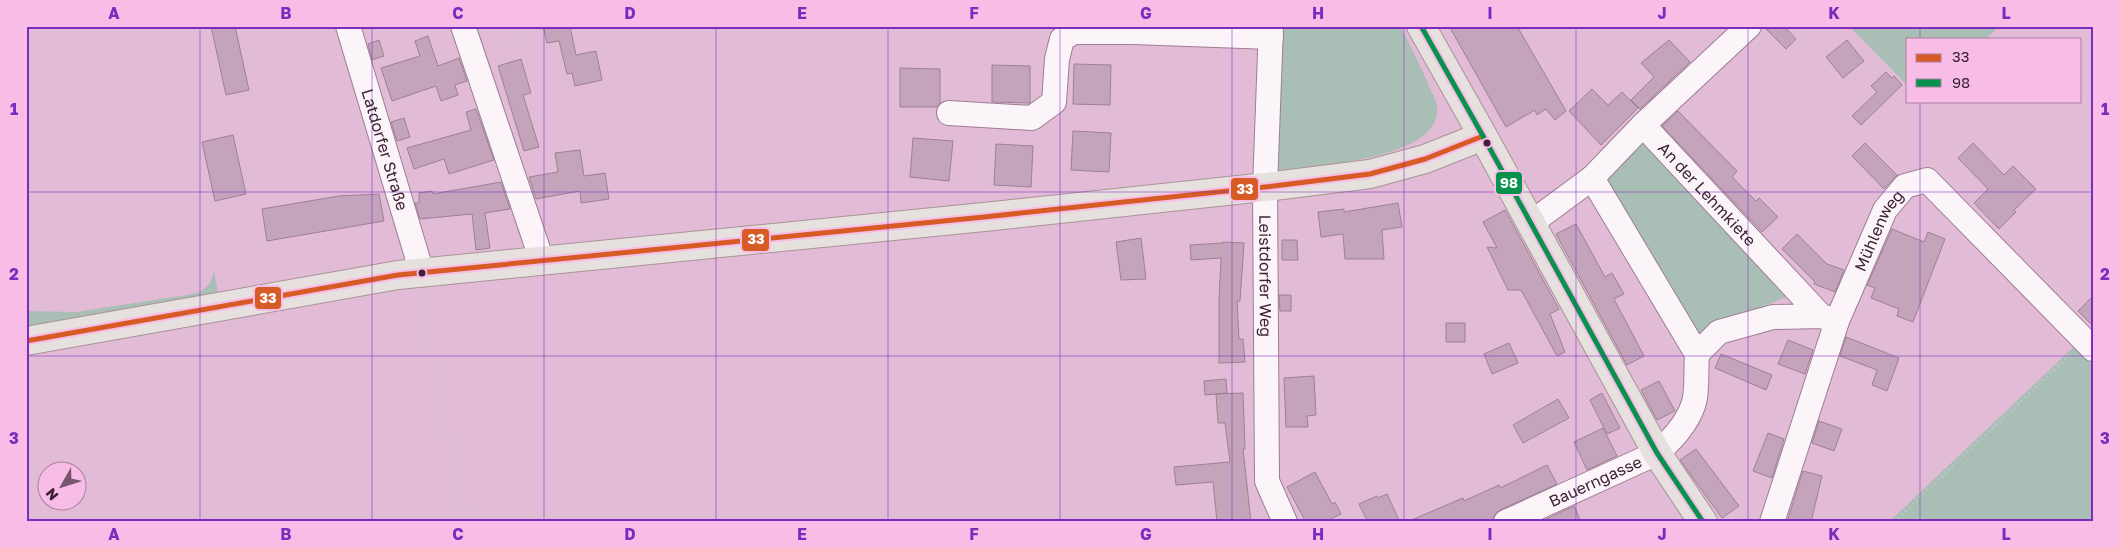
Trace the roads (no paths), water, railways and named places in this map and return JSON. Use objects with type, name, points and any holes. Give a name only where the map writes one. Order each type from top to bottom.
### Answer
[{"type":"main road","points":[[1421,26],[1657,453],[1703,522]]},
{"type":"main road","points":[[26,341],[410,274],[984,217],[1370,174],[1425,159],[1483,136]]},
{"type":"street","name":"Latdorfer Straße","points":[[348,26],[410,274]]},
{"type":"street","points":[[463,26],[542,261]]},
{"type":"street","points":[[1531,223],[1592,178],[1643,125],[1749,26]]},
{"type":"street","points":[[949,114],[1032,118],[1054,102],[1057,60],[1062,39],[1074,32],[1271,32]]},
{"type":"street","name":"Leistdorfer Weg","points":[[1271,32],[1265,187],[1267,481],[1285,522]]},
{"type":"street","name":"An der Lehmkiete","points":[[1643,125],[1829,319]]},
{"type":"street","points":[[1592,178],[1697,354],[1694,399],[1685,422],[1657,453]]},
{"type":"street","name":"Mühlenweg","points":[[1772,522],[1829,319],[1884,210],[1905,186],[1927,180],[2089,345]]},
{"type":"street","points":[[1697,354],[1719,332],[1774,317],[1829,319]]},
{"type":"street","name":"Bauerngasse","points":[[1506,522],[1657,453]]}]
